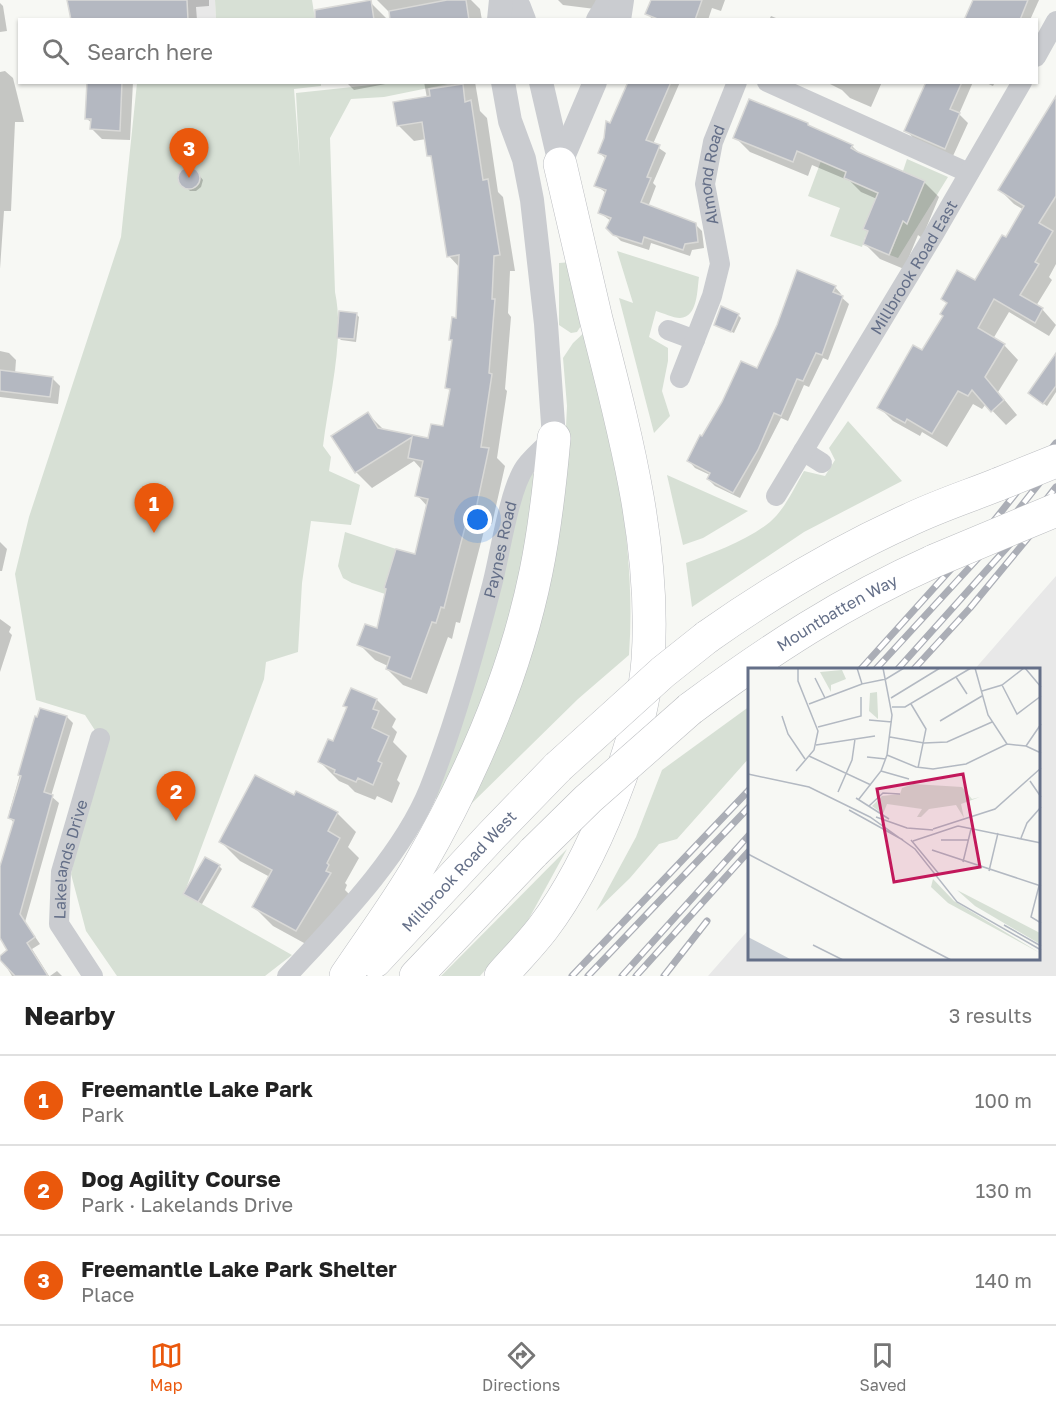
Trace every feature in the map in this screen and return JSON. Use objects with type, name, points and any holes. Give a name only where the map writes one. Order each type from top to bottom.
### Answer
[{"type":"highway","points":[[501,976],[543,928],[555,910],[600,826],[622,773],[632,741],[642,701],[648,661],[647,587],[643,537],[634,479],[560,164]]},
{"type":"highway","points":[[346,976],[418,867],[460,786],[491,719],[514,652],[536,574],[549,494],[554,438]]},
{"type":"highway","name":"Millbrook Road West","points":[[362,976],[492,834],[558,767],[663,672],[707,637],[755,603],[854,547],[911,519],[1056,462]]},
{"type":"highway","name":"Mountbatten Way","points":[[748,668],[788,640],[839,609],[898,577],[1056,510]]},
{"type":"highway","name":"Mountbatten Way","points":[[416,976],[588,799],[690,709],[748,668]]},
{"type":"street","points":[[499,18],[501,0]]},
{"type":"street","points":[[513,0],[523,18]]},
{"type":"street","points":[[1038,53],[1056,21]]},
{"type":"street","points":[[503,84],[510,121],[524,159],[532,200],[546,324],[554,438]]},
{"type":"street","points":[[560,164],[594,84]]},
{"type":"street","name":"Almond Road","points":[[680,378],[712,296],[720,264],[705,184],[713,142],[736,84]]},
{"type":"street","points":[[770,84],[969,173]]},
{"type":"street","name":"Millbrook Road East","points":[[776,496],[1021,84]]},
{"type":"street","points":[[524,159],[548,88]]},
{"type":"street","points":[[548,88],[560,164]]},
{"type":"street","points":[[668,330],[695,340]]},
{"type":"street","name":"Paynes Road","points":[[286,976],[331,928],[398,847],[428,791],[462,696],[493,584],[516,486],[525,467],[554,438]]},
{"type":"street","points":[[803,451],[822,463]]},
{"type":"street","name":"Lakelands Drive","points":[[93,976],[59,924],[61,872],[100,738]]},
{"type":"shaded area","points":[[67,0],[215,0],[216,18],[71,18]]},
{"type":"shaded area","points":[[215,0],[312,0],[315,18],[216,18]]},
{"type":"shaded area","points":[[137,84],[321,84],[321,86],[294,89],[300,167],[296,93],[381,84],[448,84],[384,97],[351,99],[330,138],[338,329],[335,369],[323,446],[331,457],[329,471],[360,485],[351,525],[311,521],[302,583],[298,652],[266,662],[264,679],[184,894],[292,955],[265,976],[117,976],[86,931],[71,874],[100,738],[85,715],[36,700],[15,574],[29,517],[121,237]]},
{"type":"shaded area","points":[[907,159],[948,177],[898,258],[890,255],[903,221],[907,223],[925,181],[903,171]]},
{"type":"shaded area","points":[[821,161],[846,172],[844,178],[879,193],[863,229],[872,233],[865,237],[862,247],[830,236],[840,208],[808,196]]},
{"type":"shaded area","points":[[617,251],[699,277],[696,302],[690,313],[677,318],[656,311],[649,337],[668,348],[662,391],[670,416],[654,433],[619,298],[633,303]]},
{"type":"shaded area","points":[[572,262],[586,318],[577,332],[571,333],[559,325],[559,263]]},
{"type":"shaded area","points":[[588,329],[613,450],[626,531],[630,614],[629,655],[578,699],[470,805],[564,468],[567,406],[563,358],[573,343]]},
{"type":"shaded area","points":[[848,421],[902,481],[804,532],[692,607],[686,563],[741,540],[770,522],[785,505],[804,471],[825,476],[835,460],[829,448]]},
{"type":"shaded area","points":[[529,473],[537,474],[514,616],[484,705],[440,801],[434,797],[522,481]]},
{"type":"shaded area","points":[[667,475],[748,511],[703,538],[683,545]]},
{"type":"shaded area","points":[[345,532],[396,549],[384,588],[386,589],[385,594],[343,578],[338,566]]},
{"type":"shaded area","points":[[1056,576],[1056,976],[708,976],[748,930],[748,961],[1041,961],[1041,668],[976,668]]},
{"type":"shaded area","points":[[748,707],[748,759],[677,839],[659,844],[630,878],[596,911],[636,837],[662,770]]},
{"type":"shaded area","points":[[567,849],[526,924],[480,976],[441,976]]},
{"type":"building","points":[[67,0],[187,0],[188,18],[71,18]]},
{"type":"building","points":[[371,0],[374,18],[315,18],[315,10]]},
{"type":"building","points":[[447,0],[466,0],[469,18],[390,18],[389,11]]},
{"type":"building","points":[[651,0],[702,0],[696,18],[655,18],[645,14]]},
{"type":"building","points":[[973,0],[1028,0],[1021,18],[965,18]]},
{"type":"building","points":[[87,84],[122,84],[120,131],[90,129],[91,119],[85,119]]},
{"type":"building","points":[[463,84],[465,102],[471,100],[483,180],[488,179],[500,255],[494,256],[492,299],[495,299],[489,373],[492,374],[481,447],[489,448],[476,509],[470,508],[444,608],[441,607],[436,623],[432,622],[411,679],[386,669],[390,657],[357,645],[365,624],[377,628],[386,589],[384,588],[396,549],[415,554],[428,499],[415,496],[423,461],[408,458],[412,437],[355,473],[331,436],[368,412],[378,428],[428,438],[431,424],[443,426],[450,389],[445,388],[452,340],[449,340],[452,317],[456,318],[459,255],[447,257],[431,156],[427,156],[422,122],[397,126],[393,102],[430,96],[429,89]]},
{"type":"building","points":[[627,84],[670,84],[646,140],[660,145],[647,177],[651,178],[641,202],[696,223],[698,242],[685,244],[683,250],[644,237],[642,244],[613,235],[606,228],[611,218],[598,213],[606,190],[594,186],[606,156],[598,153],[604,138],[606,121],[610,123]]},
{"type":"building","points":[[925,84],[961,84],[950,109],[960,113],[945,149],[904,131]]},
{"type":"building","points":[[1056,96],[1056,196],[1039,223],[1053,231],[1035,262],[1039,264],[1020,295],[1043,308],[1035,323],[994,299],[978,328],[1005,344],[985,377],[1004,400],[991,412],[972,390],[968,396],[958,391],[932,434],[907,419],[905,423],[877,408],[913,345],[922,350],[943,316],[940,314],[947,303],[941,299],[957,270],[975,280],[1002,235],[1006,237],[1024,206],[998,190]]},
{"type":"building","points":[[749,99],[808,123],[853,145],[851,148],[858,152],[925,181],[907,224],[903,221],[889,255],[863,244],[868,231],[863,229],[878,193],[844,178],[846,172],[797,151],[793,162],[733,138]]},
{"type":"building","points":[[185,167],[193,167],[200,174],[200,182],[193,189],[185,189],[178,182],[178,174]]},
{"type":"building","points":[[797,270],[836,286],[833,292],[843,296],[822,355],[816,353],[803,381],[797,379],[781,416],[774,413],[758,450],[733,493],[707,479],[710,473],[687,461],[700,435],[702,436],[722,402],[741,361],[757,368],[777,325]]},
{"type":"building","points":[[721,306],[739,314],[731,332],[714,325]]},
{"type":"building","points":[[339,311],[357,313],[354,339],[337,338]]},
{"type":"building","points":[[1056,353],[1056,386],[1043,404],[1028,393]]},
{"type":"building","points":[[0,370],[53,377],[50,397],[0,391]]},
{"type":"building","points":[[351,688],[377,699],[373,709],[379,711],[372,728],[389,736],[378,761],[382,763],[373,785],[358,778],[356,782],[334,773],[335,770],[318,762],[328,739],[333,741],[347,707],[343,706]]},
{"type":"building","points":[[40,708],[67,716],[44,792],[53,795],[20,914],[35,937],[27,943],[48,976],[15,976],[0,960],[0,956],[7,950],[0,938],[0,866],[14,820],[8,818],[21,776],[18,775],[35,716],[37,717]]},
{"type":"building","points":[[255,775],[294,795],[296,791],[338,812],[328,831],[340,838],[327,863],[329,865],[326,871],[331,873],[296,931],[252,907],[272,870],[219,842]]},
{"type":"building","points":[[205,857],[220,865],[198,902],[183,894]]},
{"type":"railway","points":[[862,668],[989,527],[1056,443]]},
{"type":"railway","points":[[877,668],[992,543],[1056,462]]},
{"type":"railway","points":[[899,668],[1021,532],[1056,487]]},
{"type":"railway","points":[[915,668],[970,608],[1056,504]]},
{"type":"railway","points":[[572,976],[748,791]]},
{"type":"railway","points":[[588,976],[748,808]]},
{"type":"railway","points":[[622,976],[748,836]]},
{"type":"railway","points":[[636,976],[748,852]]},
{"type":"railway","points":[[664,976],[707,921]]},
{"type":"place","name":"Freemantle Lake Park Shelter","points":[[189,178]]},
{"type":"place","name":"Freemantle Lake Park","points":[[154,533]]},
{"type":"place","name":"Dog Agility Course","points":[[176,821]]}]
